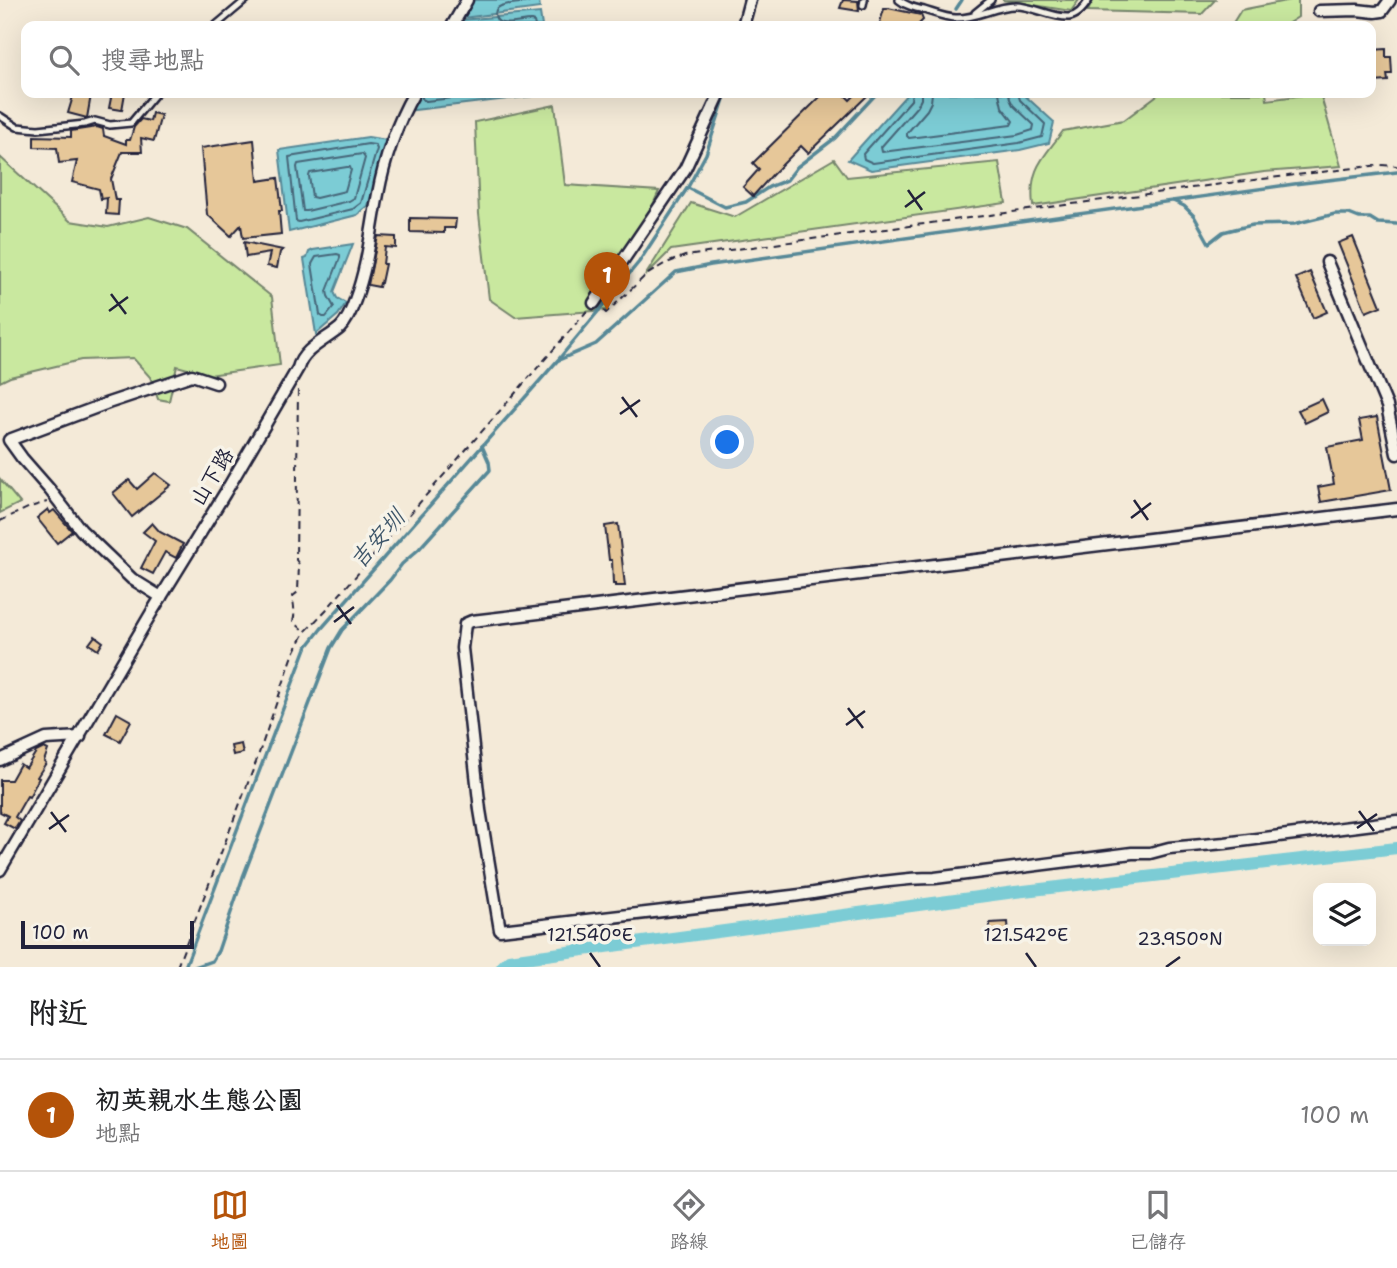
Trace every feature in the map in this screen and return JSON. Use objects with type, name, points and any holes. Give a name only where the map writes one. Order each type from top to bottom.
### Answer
[{"type":"street","points":[[455,21],[467,0]]},
{"type":"street","points":[[744,21],[750,0]]},
{"type":"street","points":[[1319,11],[1382,11],[1390,0]]},
{"type":"street","name":"山下路","points":[[0,870],[225,494],[298,368],[300,359],[342,326],[355,300],[365,265],[378,192],[403,112],[411,98]]},
{"type":"street","points":[[594,303],[685,169],[718,98]]},
{"type":"street","points":[[1327,262],[1387,406],[1397,454]]},
{"type":"street","points":[[161,597],[132,579],[102,552],[81,530],[9,440],[192,375],[216,383]]},
{"type":"street","points":[[1397,509],[472,621],[465,624],[462,648],[480,810],[500,930],[1397,821]]},
{"type":"street","points":[[0,760],[46,739],[80,737]]},
{"type":"lane","points":[[221,21],[246,0]]},
{"type":"lane","points":[[899,0],[906,5],[954,18],[1013,6],[1070,17],[1083,10],[1089,0]]},
{"type":"lane","points":[[964,18],[978,12],[991,0]]},
{"type":"lane","points":[[0,116],[17,127],[38,129],[95,121],[110,125],[131,123],[152,98]]},
{"type":"path","points":[[606,313],[645,276],[664,264],[685,256],[1229,183],[1380,165],[1397,166]]},
{"type":"path","points":[[177,967],[256,762],[293,654],[305,632],[594,303]]},
{"type":"path","points":[[298,368],[296,560],[299,564],[298,592],[293,596],[293,621],[305,632]]},
{"type":"path","points":[[0,521],[30,507],[58,499]]},
{"type":"green space","points":[[1002,0],[1079,0],[1071,11]]},
{"type":"green space","points":[[1093,0],[1215,0],[1202,14],[1088,11]]},
{"type":"green space","points":[[1298,0],[1298,17],[1292,21],[1234,21],[1241,10]]},
{"type":"green space","points":[[1153,98],[1321,98],[1341,166],[1264,172],[1033,206],[1035,173],[1043,157],[1063,131],[1124,120]]},
{"type":"green space","points":[[555,105],[565,185],[659,191],[607,310],[515,317],[489,299],[479,214],[475,122]]},
{"type":"green space","points":[[0,157],[70,221],[108,227],[149,217],[187,229],[272,297],[280,365],[209,375],[177,366],[169,401],[158,399],[150,377],[133,358],[81,360],[10,377],[0,382]]},
{"type":"green space","points":[[834,159],[847,177],[999,162],[1006,203],[671,250],[645,276],[691,203],[735,217]]},
{"type":"green space","points":[[0,479],[20,503],[0,513]]},
{"type":"water","points":[[472,0],[539,0],[540,8],[463,18]]},
{"type":"water","points":[[540,13],[541,21],[460,21]]},
{"type":"water","points":[[414,98],[516,98],[406,111]]},
{"type":"water","points":[[904,98],[1028,98],[1054,122],[1049,143],[1020,150],[871,170],[848,160]]},
{"type":"water","points":[[368,137],[387,140],[368,206],[357,215],[289,232],[279,150]]},
{"type":"water","points":[[353,244],[334,292],[337,298],[346,303],[338,315],[316,334],[304,259],[313,250]]},
{"type":"building","points":[[843,0],[858,1],[859,11],[840,8]]},
{"type":"building","points":[[884,9],[921,15],[923,20],[880,21]]},
{"type":"building","points":[[1386,49],[1386,57],[1391,57],[1392,74],[1387,74],[1388,81],[1376,82],[1376,50]]},
{"type":"building","points":[[72,98],[90,98],[87,118],[68,113]]},
{"type":"building","points":[[111,98],[124,98],[122,110],[109,108]]},
{"type":"building","points":[[819,98],[865,98],[808,153],[801,146],[753,196],[743,187],[759,169],[753,163]]},
{"type":"building","points":[[152,113],[161,115],[154,141],[141,138],[142,152],[122,152],[111,179],[115,200],[119,200],[118,215],[106,214],[107,198],[101,199],[99,189],[72,182],[77,161],[59,163],[57,148],[34,147],[34,136],[71,137],[71,131],[97,127],[103,129],[104,136],[126,144],[134,127],[141,119],[150,121]]},
{"type":"building","points":[[254,140],[258,181],[278,178],[282,211],[279,211],[281,234],[243,238],[241,225],[231,236],[207,214],[201,148]]},
{"type":"building","points":[[410,218],[456,219],[455,228],[444,228],[444,233],[410,232]]},
{"type":"building","points":[[378,236],[396,237],[396,248],[385,247],[385,264],[379,287],[368,285]]},
{"type":"building","points":[[1353,237],[1381,306],[1366,312],[1338,243]]},
{"type":"building","points":[[244,242],[283,250],[280,252],[277,268],[267,266],[270,253],[246,257]]},
{"type":"building","points":[[1310,272],[1327,312],[1313,318],[1296,278]]},
{"type":"building","points":[[1322,399],[1328,412],[1305,423],[1298,410]]},
{"type":"building","points":[[1377,417],[1391,490],[1321,502],[1318,487],[1334,484],[1327,447],[1363,440],[1359,420]]},
{"type":"building","points":[[155,473],[171,485],[132,517],[113,493],[129,480],[137,489]]},
{"type":"building","points":[[48,509],[50,513],[54,510],[72,531],[57,543],[37,518]]},
{"type":"building","points":[[152,523],[160,532],[183,544],[176,558],[165,552],[153,574],[141,568],[155,541],[143,532]]},
{"type":"building","points":[[618,524],[625,586],[613,584],[612,560],[609,560],[605,526]]},
{"type":"building","points":[[95,636],[103,642],[98,650],[89,644]]},
{"type":"building","points":[[117,713],[131,721],[120,741],[106,734]]},
{"type":"building","points":[[241,744],[243,753],[233,755],[231,746]]},
{"type":"building","points":[[44,748],[48,750],[44,761],[46,763],[29,797],[27,796],[15,817],[20,821],[15,829],[4,823],[8,816],[0,812],[0,780],[11,780],[20,764],[26,768],[36,752]]},
{"type":"building","points":[[1008,922],[1009,935],[990,936],[990,923]]},
{"type":"waterway","name":"吉安圳","points":[[750,21],[756,0]]},
{"type":"waterway","name":"吉安圳","points":[[956,9],[962,0]]},
{"type":"waterway","name":"吉安圳","points":[[185,967],[306,648],[558,360],[639,262],[688,187],[706,154],[724,98]]},
{"type":"waterway","name":"吉安圳","points":[[688,188],[725,207],[746,202],[769,187],[787,180],[797,167],[835,138],[872,98]]},
{"type":"waterway","points":[[559,360],[596,344],[676,272],[1294,184],[1397,172]]},
{"type":"waterway","points":[[1173,201],[1184,206],[1194,216],[1209,243],[1223,232],[1239,228],[1294,224],[1335,214],[1349,214],[1370,218],[1378,223],[1397,224]]},
{"type":"waterway","points":[[195,967],[212,961],[218,951],[243,877],[331,648],[342,630],[490,470],[482,446]]},
{"type":"waterway","points":[[502,967],[509,960],[1015,892],[1397,848]]},
{"type":"place","name":"初英親水生態公園","points":[[607,310]]}]
